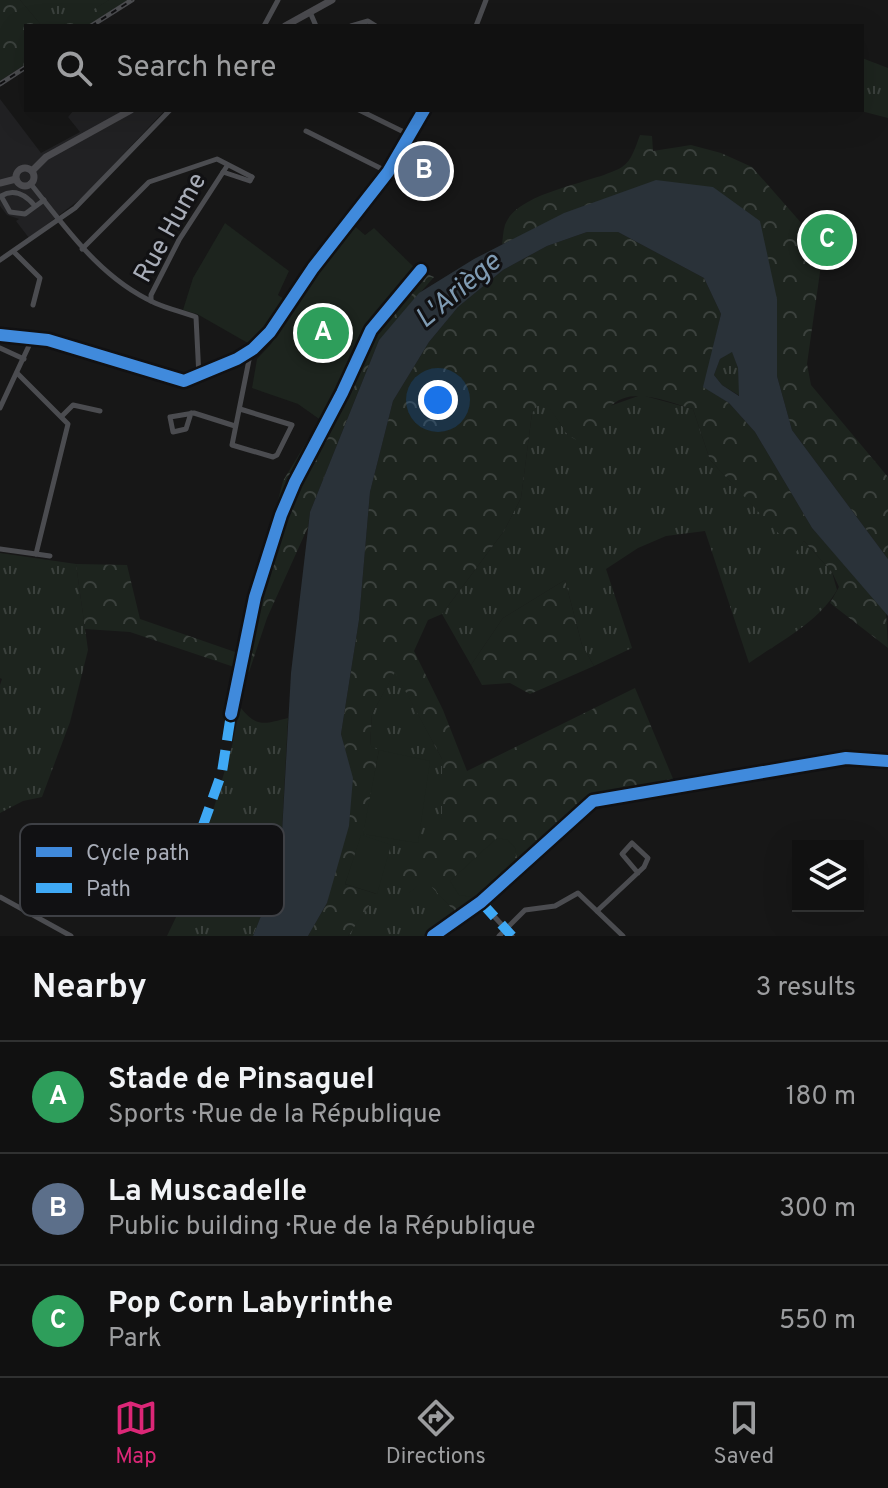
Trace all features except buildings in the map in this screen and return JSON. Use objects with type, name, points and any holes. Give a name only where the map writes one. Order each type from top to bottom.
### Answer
[{"type":"main road","points":[[289,24],[332,0]]},
{"type":"main road","points":[[32,171],[46,157],[127,112]]},
{"type":"main road","points":[[16,179],[22,168],[32,171]]},
{"type":"main road","points":[[16,179],[22,185],[30,183],[32,171]]},
{"type":"main road","points":[[0,183],[16,179]]},
{"type":"street","points":[[265,24],[278,0]]},
{"type":"street","points":[[477,24],[486,0]]},
{"type":"street","points":[[310,12],[315,24]]},
{"type":"street","points":[[0,260],[89,196],[168,112]]},
{"type":"street","points":[[363,112],[410,135]]},
{"type":"street","points":[[0,335],[33,337],[184,381],[237,359],[270,332],[313,268],[388,172],[423,112]]},
{"type":"street","points":[[306,131],[388,172]]},
{"type":"street","name":"Rue Hume","points":[[82,249],[149,182],[217,159],[225,169],[179,240],[151,295],[151,302]]},
{"type":"street","points":[[30,183],[82,249],[113,278],[151,302],[196,317],[199,377]]},
{"type":"street","points":[[35,206],[27,196],[11,192],[1,196],[10,212],[25,214],[44,200]]},
{"type":"street","points":[[14,252],[40,278],[33,305]]},
{"type":"street","points":[[0,408],[33,337]]},
{"type":"street","points":[[0,348],[24,359]]},
{"type":"street","points":[[240,409],[290,423],[292,429],[277,455],[273,457],[235,447],[232,441],[251,350]]},
{"type":"street","points":[[237,359],[248,369]]},
{"type":"street","points":[[17,373],[68,424],[36,554]]},
{"type":"street","points":[[62,416],[73,405],[100,411]]},
{"type":"street","points":[[191,413],[186,429],[173,432],[170,417],[191,413],[235,426]]},
{"type":"street","points":[[0,549],[50,556]]},
{"type":"street","points":[[433,936],[481,902],[593,801],[846,758],[888,761]]},
{"type":"street","points":[[597,911],[638,873],[648,858],[632,843],[622,854],[638,873]]},
{"type":"street","points":[[499,936],[525,910],[555,906],[578,893],[623,936]]},
{"type":"street","points":[[0,897],[20,908]]},
{"type":"street","points":[[481,902],[512,936]]},
{"type":"street","points":[[35,916],[71,936]]},
{"type":"shaded area","points":[[0,99],[41,153],[80,132],[68,117],[72,112],[163,112],[83,197],[29,238],[16,221],[19,219],[7,215],[0,206]]},
{"type":"green space","points":[[0,0],[20,0],[40,24],[24,24],[24,65],[0,81]]},
{"type":"green space","points":[[20,0],[109,0],[79,19],[72,18],[64,24],[40,24]]},
{"type":"green space","points":[[109,0],[128,0],[90,24],[64,24],[72,17],[79,18]]},
{"type":"green space","points":[[864,59],[888,68],[888,118],[864,112]]},
{"type":"green space","points":[[640,135],[652,136],[653,151],[691,145],[721,153],[752,167],[803,225],[821,236],[820,272],[807,364],[811,385],[888,477],[888,559],[792,430],[777,376],[777,299],[713,187],[502,244],[505,225],[512,213],[540,196],[622,167],[631,157]]},
{"type":"green space","points":[[225,223],[289,271],[278,295],[287,301],[269,329],[253,346],[197,314],[183,310],[193,278]]},
{"type":"green space","points":[[351,223],[365,235],[374,228],[418,271],[374,321],[322,421],[298,404],[252,388],[257,359],[271,344],[294,305],[327,262],[324,259]]},
{"type":"green space","points":[[587,232],[618,232],[704,278],[721,314],[704,387],[729,403],[755,432],[812,528],[886,612],[888,648],[830,603],[839,587],[832,572],[804,541],[796,552],[710,460],[693,409],[650,397],[627,397],[609,408],[588,447],[568,435],[543,399],[532,413],[521,498],[504,531],[442,614],[428,620],[414,651],[443,710],[467,771],[635,688],[679,793],[594,805],[464,921],[425,880],[408,894],[400,870],[442,818],[442,759],[395,672],[372,714],[370,746],[379,750],[363,834],[345,884],[377,894],[348,936],[308,936],[327,903],[352,778],[341,734],[359,620],[370,492],[393,401],[429,342],[458,307],[503,270],[547,246]]},
{"type":"green space","points":[[425,273],[434,277],[379,340],[310,512],[308,527],[267,618],[249,672],[130,632],[85,629],[76,564],[127,565],[140,619],[238,653],[283,481],[371,330]]},
{"type":"green space","points":[[732,351],[738,368],[740,396],[722,385],[714,375],[720,359]]},
{"type":"green space","points":[[641,395],[693,409],[710,460],[796,551],[804,541],[832,572],[837,590],[809,622],[749,663],[705,531],[666,536],[638,548],[606,569],[632,648],[594,666],[582,645],[565,580],[503,618],[471,665],[442,614],[504,531],[521,498],[532,413],[543,398],[568,435],[610,406]]},
{"type":"green space","points":[[0,553],[76,564],[88,650],[70,722],[42,797],[23,801],[0,813],[2,679]]},
{"type":"green space","points":[[565,580],[582,645],[594,666],[530,694],[510,683],[482,685],[471,665],[503,618]]},
{"type":"green space","points":[[395,671],[442,759],[442,818],[409,893],[425,879],[458,915],[427,936],[348,936],[376,894],[361,835],[379,751],[370,746],[372,714]]},
{"type":"green space","points":[[240,707],[261,723],[288,718],[282,824],[209,824]]},
{"type":"green space","points":[[379,750],[430,761],[418,843],[363,834]]},
{"type":"green space","points":[[361,835],[391,845],[377,894],[345,884]]},
{"type":"green space","points":[[497,838],[508,840],[515,848],[516,856],[479,898],[459,895],[450,881]]},
{"type":"green space","points":[[177,916],[261,916],[253,936],[167,936]]},
{"type":"water","name":"L'Ariège","points":[[656,180],[713,187],[760,221],[777,299],[777,376],[792,430],[888,559],[888,616],[812,528],[755,432],[729,403],[703,387],[721,314],[704,278],[618,232],[587,232],[547,246],[503,270],[458,307],[429,342],[393,401],[370,492],[359,620],[341,734],[353,778],[349,826],[327,903],[308,936],[253,936],[261,916],[284,916],[282,824],[291,673],[310,512],[379,340],[419,293],[474,259],[564,213]],"holes":[[[732,352],[738,368],[739,396],[722,385],[714,375],[720,359]]]},
{"type":"railway","points":[[94,24],[132,0]]},
{"type":"railway","points":[[0,84],[24,68]]},
{"type":"marked path","points":[[203,824],[222,772],[232,708]]},
{"type":"marked path","points":[[481,902],[512,936]]},
{"type":"cycle path","points":[[0,335],[48,340],[184,381],[237,359],[270,332],[313,268],[388,172],[423,112]]},
{"type":"cycle path","points":[[231,714],[255,597],[295,482],[371,330],[421,270]]},
{"type":"cycle path","points":[[433,936],[481,902],[593,801],[846,758],[888,761]]},
{"type":"place","name":"La Muscadelle","points":[[424,171]]},
{"type":"place","name":"Pop Corn Labyrinthe","points":[[827,240]]},
{"type":"place","name":"Stade de Pinsaguel","points":[[323,333]]}]
